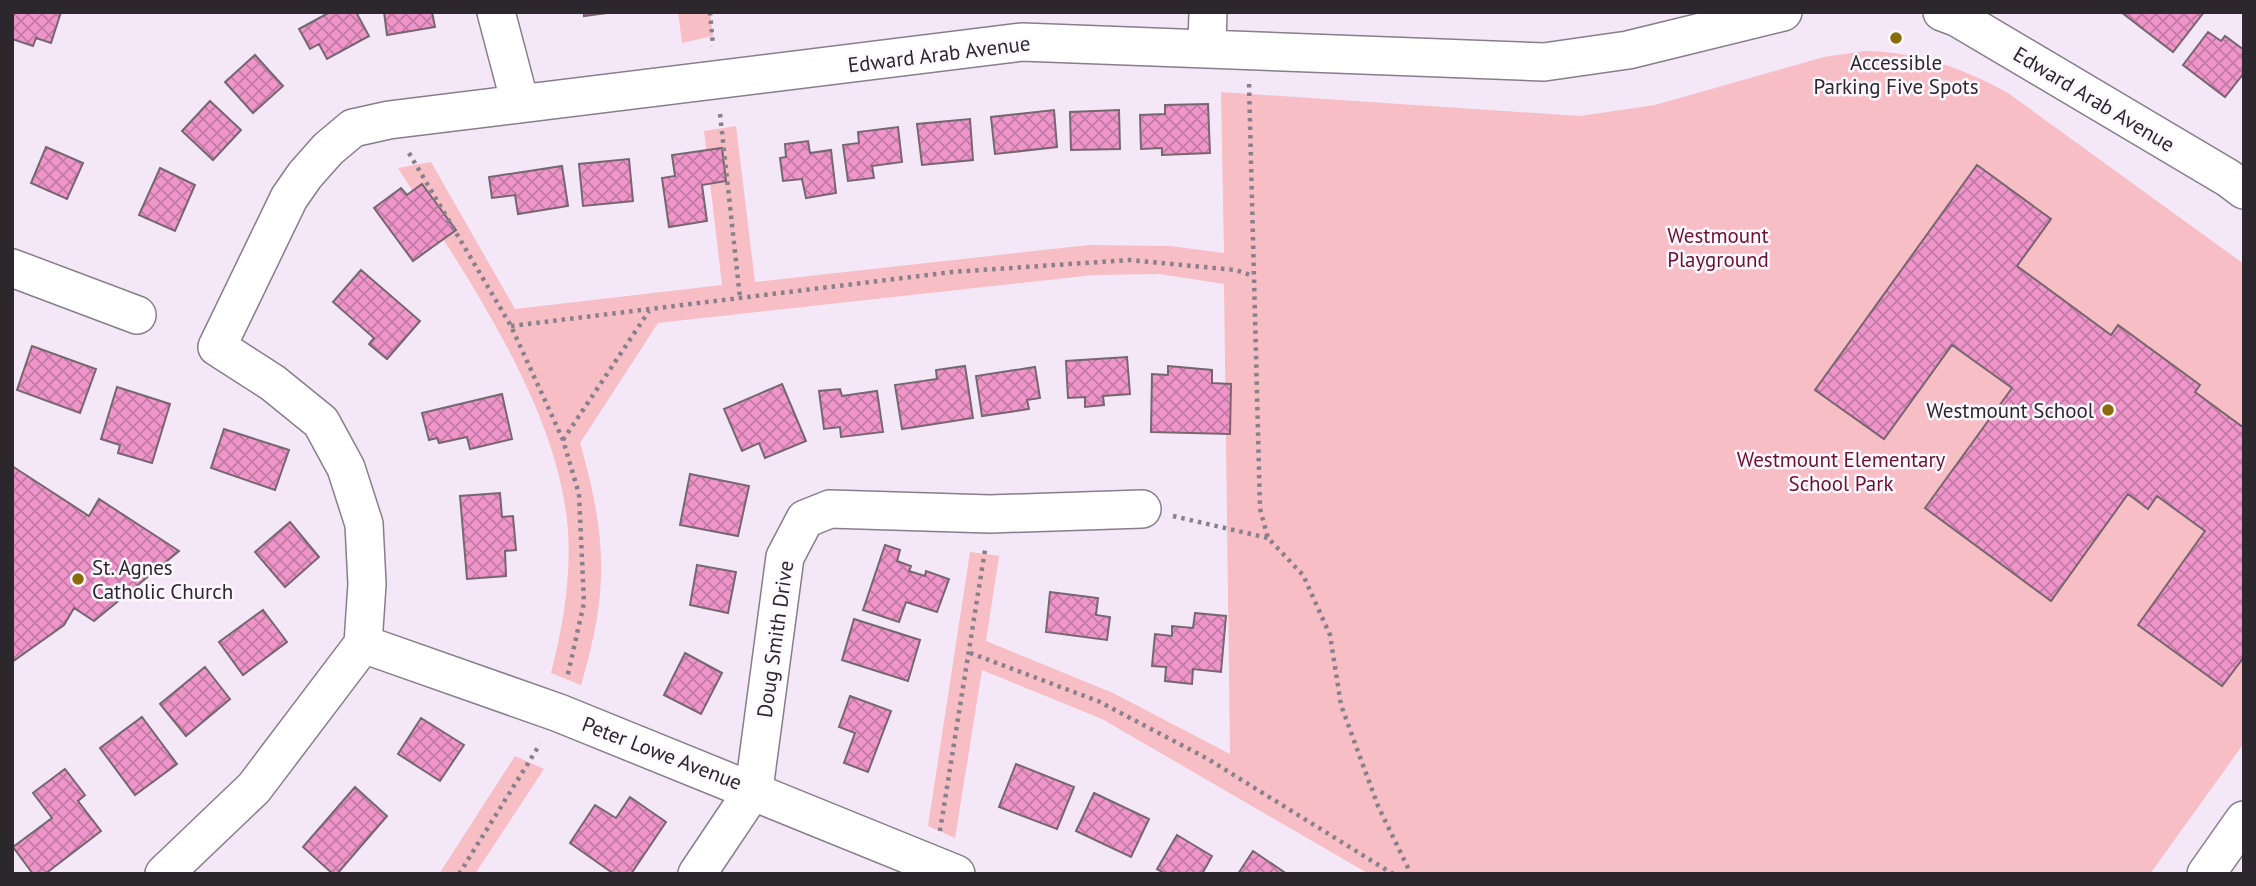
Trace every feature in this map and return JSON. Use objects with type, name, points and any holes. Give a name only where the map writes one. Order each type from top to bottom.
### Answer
[{"type":"street","points":[[495,12],[520,103]]},
{"type":"street","name":"Edward Arab Avenue","points":[[363,644],[367,584],[364,524],[346,468],[321,422],[274,383],[217,347],[289,198],[305,175],[353,128],[389,120],[520,103],[1022,42],[1208,29],[1248,50],[1544,62],[1628,50],[1783,12]]},
{"type":"street","name":"Edward Arab Avenue","points":[[1942,12],[1958,18],[2239,174]]},
{"type":"street","points":[[12,268],[137,314]]},
{"type":"street","name":"Doug Smith Drive","points":[[697,874],[754,789],[785,557],[805,519],[830,509],[990,514],[1142,509]]},
{"type":"street","points":[[164,874],[254,788],[363,644]]},
{"type":"street","name":"Peter Lowe Avenue","points":[[363,644],[559,712],[946,869]]},
{"type":"street","points":[[2206,874],[2244,820]]},
{"type":"path","points":[[710,12],[740,298]]},
{"type":"path","points":[[1248,50],[1260,509],[1268,538],[1303,575],[1330,635],[1341,705],[1378,806],[1411,874]]},
{"type":"path","points":[[389,120],[511,326],[563,440],[579,494],[584,603],[559,712],[459,874]]},
{"type":"path","points":[[511,326],[952,272],[1129,260],[1236,270],[1253,276]]},
{"type":"path","points":[[563,440],[649,311]]},
{"type":"path","points":[[1142,509],[1268,538]]},
{"type":"path","points":[[946,869],[970,653],[990,514]]},
{"type":"path","points":[[970,653],[1098,701],[1135,720],[1208,759],[1393,874]]},
{"type":"green space","points":[[678,12],[710,12],[713,36],[682,43]]},
{"type":"green space","name":"Westmount Elementary School Park","points":[[1865,51],[1903,54],[1940,63],[2008,93],[2244,264],[2244,743],[2150,874],[1369,874],[1102,719],[982,670],[955,838],[928,826],[970,552],[999,556],[986,641],[1113,693],[1230,754],[1224,284],[1160,274],[1094,275],[658,323],[580,443],[595,507],[601,564],[596,621],[581,685],[551,673],[565,602],[569,549],[561,483],[547,436],[504,341],[398,168],[431,162],[515,309],[722,285],[704,131],[736,126],[755,282],[1089,245],[1170,246],[1224,253],[1221,92],[1580,116],[1655,105],[1824,57]]},
{"type":"green space","points":[[515,756],[544,769],[475,874],[439,874]]},
{"type":"building","points":[[12,12],[61,12],[51,43],[36,38],[33,46],[12,39]]},
{"type":"building","points":[[330,12],[356,12],[369,36],[327,59],[319,44],[310,49],[299,29]]},
{"type":"building","points":[[384,12],[432,12],[435,27],[387,35]]},
{"type":"building","points":[[584,12],[614,12],[584,16]]},
{"type":"building","points":[[2121,12],[2204,12],[2173,52]]},
{"type":"building","points":[[2208,32],[2221,41],[2225,36],[2244,50],[2244,73],[2225,97],[2183,65]]},
{"type":"building","points":[[255,55],[283,86],[253,113],[225,82]]},
{"type":"building","points":[[210,101],[241,130],[213,160],[182,131]]},
{"type":"building","points":[[1208,104],[1210,153],[1162,155],[1162,148],[1141,149],[1140,115],[1165,114],[1165,105]]},
{"type":"building","points":[[1054,110],[1057,147],[995,154],[991,117]]},
{"type":"building","points":[[1119,110],[1120,149],[1071,150],[1070,112]]},
{"type":"building","points":[[970,119],[973,160],[922,165],[917,124]]},
{"type":"building","points":[[898,127],[902,162],[872,166],[874,178],[848,181],[843,145],[859,143],[858,132]]},
{"type":"building","points":[[808,141],[810,153],[831,150],[836,193],[806,198],[802,179],[783,181],[780,158],[786,157],[785,144]]},
{"type":"building","points":[[46,147],[83,163],[67,199],[31,183]]},
{"type":"building","points":[[722,148],[726,181],[702,185],[707,221],[669,227],[662,178],[675,176],[672,155]]},
{"type":"building","points":[[629,159],[633,201],[583,206],[579,164]]},
{"type":"building","name":"Westmount School","points":[[1977,165],[2051,219],[2017,266],[2111,335],[2118,325],[2200,385],[2195,392],[2244,428],[2244,657],[2222,686],[2138,625],[2205,531],[2157,496],[2148,509],[2128,494],[2051,601],[1925,508],[2012,388],[1952,345],[1884,439],[1815,390]]},
{"type":"building","points":[[562,166],[568,206],[518,214],[515,195],[492,198],[489,177]]},
{"type":"building","points":[[160,168],[195,185],[175,231],[139,215]]},
{"type":"building","points":[[422,184],[456,230],[413,261],[374,208],[401,188],[407,195]]},
{"type":"building","points":[[361,270],[420,321],[387,359],[369,344],[374,338],[333,302]]},
{"type":"building","points":[[32,346],[96,369],[80,413],[17,390]]},
{"type":"building","points":[[1127,357],[1130,394],[1103,396],[1104,405],[1085,407],[1085,397],[1068,398],[1066,361]]},
{"type":"building","points":[[965,366],[973,418],[902,429],[895,385],[937,379],[936,370]]},
{"type":"building","points":[[1168,366],[1212,370],[1212,383],[1231,384],[1230,434],[1151,432],[1152,374],[1168,375]]},
{"type":"building","points":[[1035,367],[1040,398],[1027,400],[1029,409],[982,416],[976,376]]},
{"type":"building","points":[[782,384],[806,441],[765,458],[759,443],[742,451],[724,409]]},
{"type":"building","points":[[117,387],[170,404],[152,463],[118,453],[120,445],[101,439]]},
{"type":"building","points":[[840,389],[842,396],[877,391],[883,432],[841,437],[840,427],[824,429],[819,391]]},
{"type":"building","points":[[502,394],[512,439],[470,449],[467,437],[439,443],[437,438],[429,440],[422,413]]},
{"type":"building","points":[[224,429],[289,450],[275,490],[211,468]]},
{"type":"building","name":"St. Agnes Catholic Church","points":[[12,466],[89,516],[99,499],[179,551],[94,621],[74,608],[64,625],[12,662]]},
{"type":"building","points":[[690,474],[749,486],[738,536],[680,525]]},
{"type":"building","points":[[500,493],[502,517],[513,516],[516,550],[505,551],[506,576],[467,579],[460,496]]},
{"type":"building","points":[[290,522],[319,557],[285,587],[255,552]]},
{"type":"building","points":[[885,545],[900,550],[897,561],[911,566],[909,571],[925,576],[926,571],[949,579],[937,612],[906,602],[899,622],[863,610]]},
{"type":"building","points":[[697,565],[736,572],[728,613],[690,605]]},
{"type":"building","points":[[1050,592],[1098,598],[1096,615],[1110,617],[1107,640],[1046,632]]},
{"type":"building","points":[[263,610],[287,642],[243,675],[219,642]]},
{"type":"building","points":[[1195,613],[1226,616],[1221,672],[1193,669],[1192,684],[1165,681],[1166,667],[1152,666],[1155,634],[1172,636],[1172,626],[1193,628]]},
{"type":"building","points":[[854,619],[920,640],[908,681],[842,660]]},
{"type":"building","points":[[685,653],[722,673],[701,714],[664,695]]},
{"type":"building","points":[[205,667],[230,699],[186,736],[160,704]]},
{"type":"building","points":[[850,696],[891,711],[868,772],[844,763],[855,733],[839,727]]},
{"type":"building","points":[[142,717],[177,764],[135,795],[100,748]]},
{"type":"building","points":[[421,718],[464,745],[440,781],[398,754]]},
{"type":"building","points":[[1016,764],[1074,787],[1057,829],[999,807]]},
{"type":"building","points":[[65,769],[85,795],[78,801],[101,831],[45,874],[33,874],[13,847],[52,818],[33,793]]},
{"type":"building","points":[[355,787],[387,816],[337,874],[333,874],[303,847]]},
{"type":"building","points":[[1094,793],[1149,819],[1131,857],[1076,831]]},
{"type":"building","points":[[630,797],[666,822],[631,874],[614,874],[570,843],[595,805],[616,818]]},
{"type":"building","points":[[1177,835],[1212,856],[1202,874],[1166,874],[1157,869]]},
{"type":"building","points":[[1253,851],[1287,874],[1238,874]]},
{"type":"place","name":"Accessible Parking Five Spots","points":[[1896,38]]},
{"type":"place","name":"Westmount School","points":[[2108,410]]},
{"type":"place","name":"St. Agnes Catholic Church","points":[[78,579]]},
{"type":"park label","name":"Westmount Playground","points":[[1718,247]]}]
